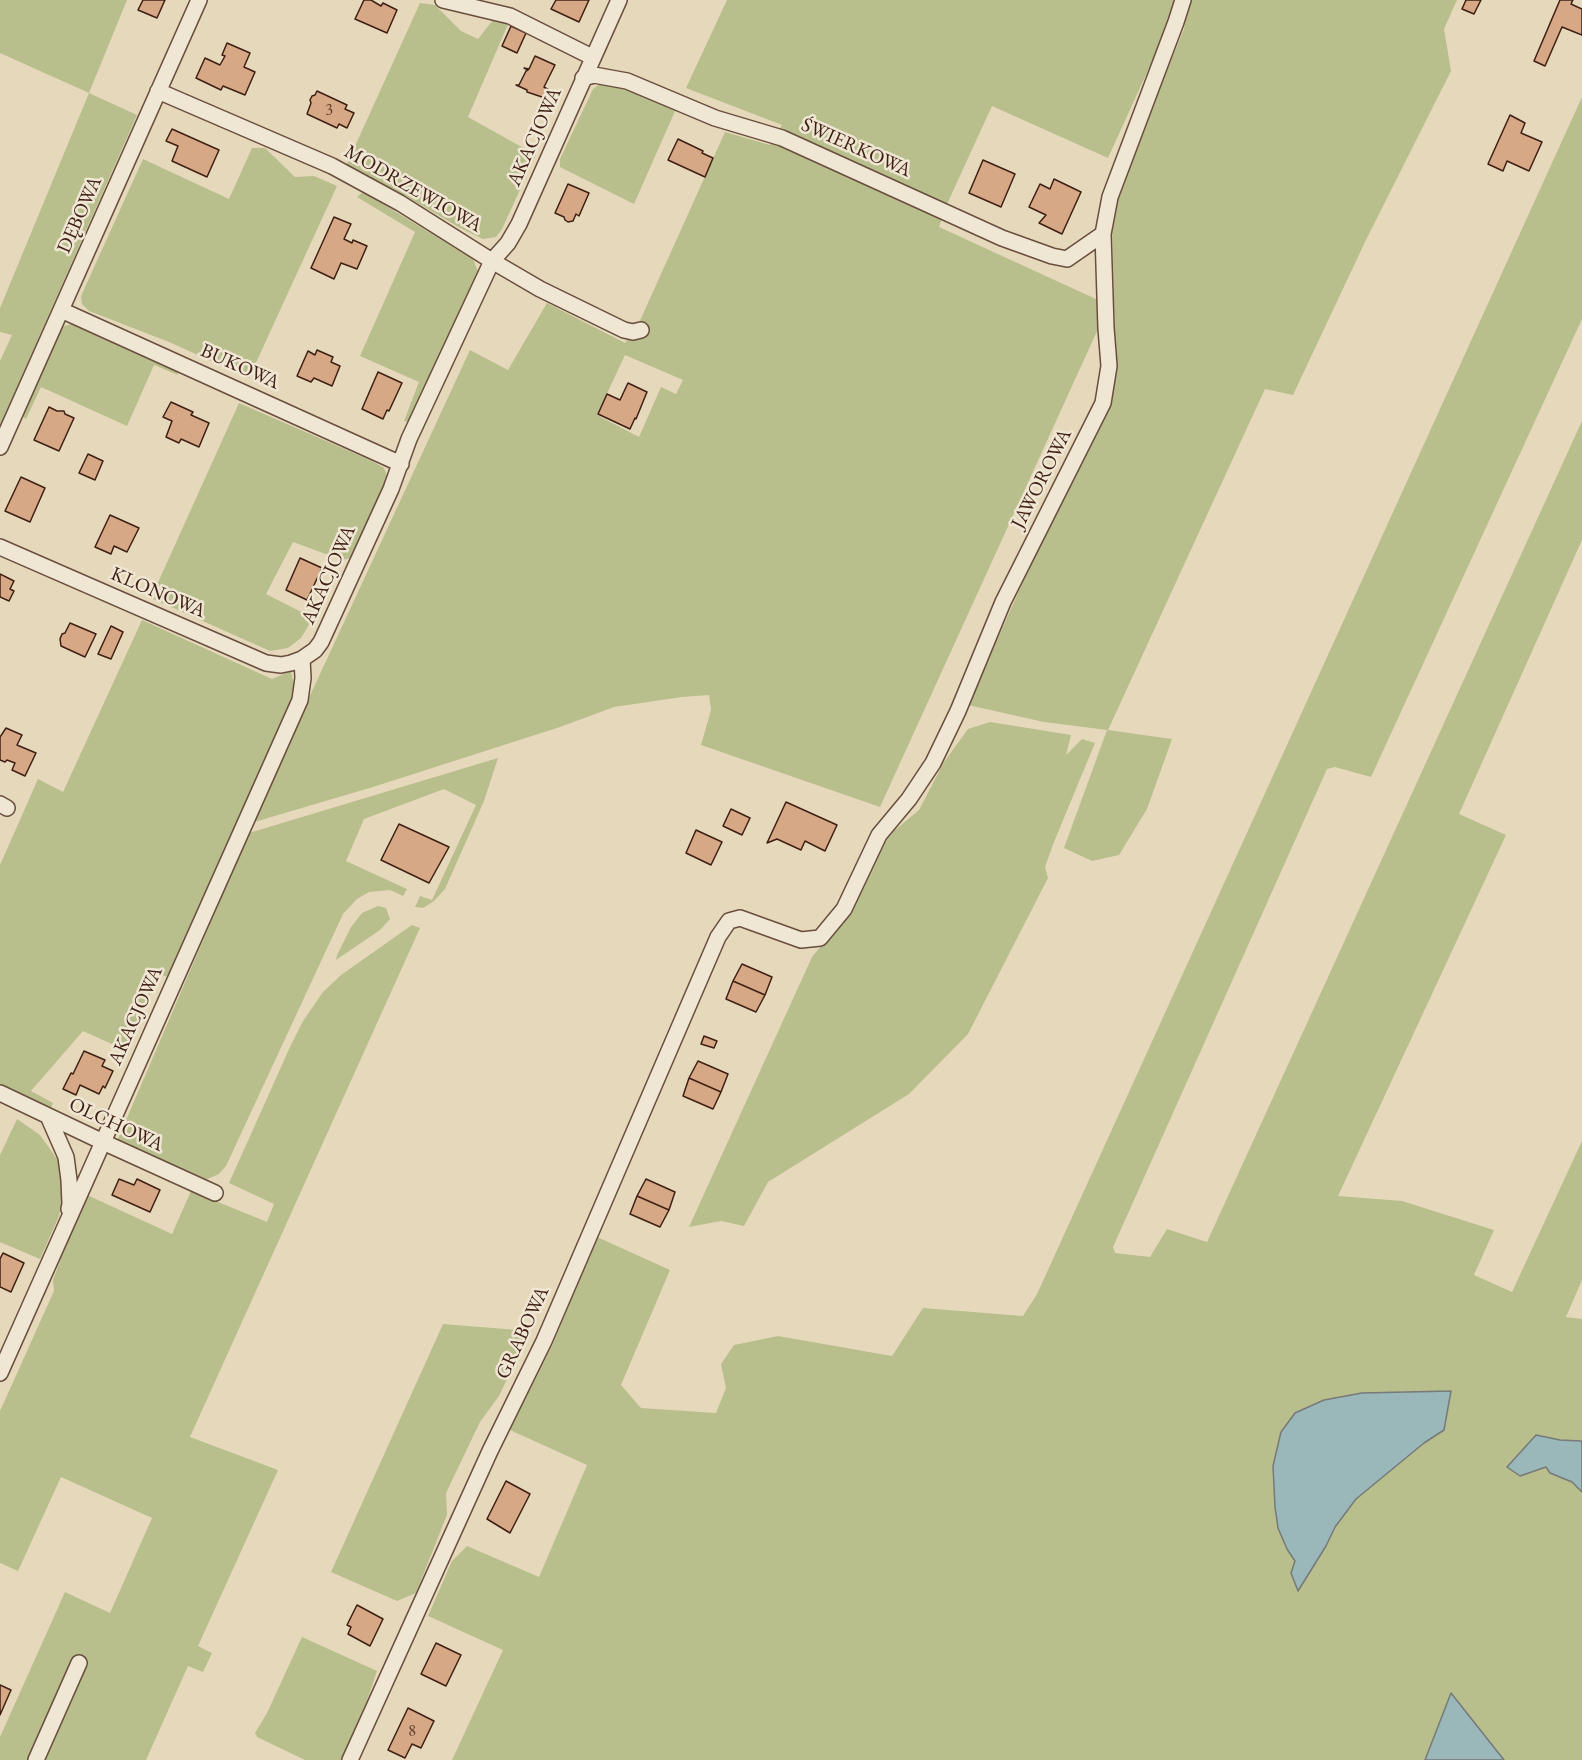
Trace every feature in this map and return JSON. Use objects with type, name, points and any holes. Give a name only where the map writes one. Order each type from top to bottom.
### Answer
[{"type":"street","name":"DĘBOWA","points":[[0,447],[199,0]]},
{"type":"street","points":[[443,0],[510,16],[592,57]]},
{"type":"street","name":"AKACJOWA","points":[[0,1373],[300,700],[303,678],[302,659],[315,650],[321,642],[391,489],[409,439],[492,261],[508,243],[519,224],[619,0]]},
{"type":"street","name":"JAWOROWA","points":[[729,921],[740,918],[801,940],[820,938],[844,909],[879,835],[909,799],[933,764],[958,711],[1003,602],[1103,403],[1109,366],[1103,234],[1110,197],[1183,0]]},
{"type":"street","name":"ŚWIERKOWA","points":[[584,78],[594,75],[627,81],[715,118],[782,138],[1002,238],[1052,256],[1067,259],[1103,234]]},
{"type":"street","name":"MODRZEWIOWA","points":[[158,91],[332,166],[400,203],[540,289],[624,330],[633,332],[641,330]]},
{"type":"street","name":"BUKOWA","points":[[61,310],[401,464]]},
{"type":"street","name":"KLONOWA","points":[[0,547],[266,663],[281,665],[302,659]]},
{"type":"street","name":"GRABOWA","points":[[350,1760],[490,1451],[544,1341],[717,937],[729,921]]},
{"type":"street","name":"OLCHOWA","points":[[0,1093],[215,1193]]},
{"type":"street","name":"AKACJOWA","points":[[48,1116],[66,1157],[69,1180],[70,1204],[62,1235]]},
{"type":"street","points":[[36,1760],[80,1663]]},
{"type":"green space","points":[[0,0],[127,0],[89,93],[0,53]]},
{"type":"green space","points":[[727,0],[1176,0],[1174,13],[1108,158],[992,106],[948,202],[939,227],[1109,305],[880,807],[701,745],[711,710],[709,695],[614,707],[560,727],[373,787],[251,823],[470,350],[508,370],[547,303],[625,343],[638,325],[725,132],[770,145],[782,125],[686,88]],"holes":[[[625,355],[683,380],[676,394],[661,387],[639,437],[597,415]]]},
{"type":"green space","points":[[1189,0],[1457,0],[1444,29],[1451,71],[1365,242],[1293,395],[1265,389],[1108,730],[1172,739],[1147,809],[1119,855],[1092,861],[1064,848],[1107,730],[1044,722],[968,705],[1022,584],[1106,412],[1113,387],[1115,334],[1112,225],[1120,186],[1184,29]]},
{"type":"green space","points":[[420,3],[435,5],[461,31],[478,39],[493,20],[509,22],[468,117],[536,155],[502,229],[496,237],[483,239],[397,191],[346,166]]},
{"type":"green space","points":[[607,82],[623,86],[676,109],[634,204],[560,167],[560,159],[593,89]]},
{"type":"green space","points":[[89,93],[137,115],[0,425],[0,361],[12,335],[0,332],[0,308]]},
{"type":"green space","points":[[1582,97],[1582,319],[1371,777],[1335,767],[1327,769],[1113,1247],[1115,1253],[1150,1257],[1167,1229],[1207,1242],[1582,421],[1582,540],[1459,814],[1506,835],[1338,1196],[1402,1201],[1494,1230],[1474,1275],[1512,1292],[1582,1141],[1582,1280],[1566,1317],[1582,1319],[1582,1760],[452,1760],[503,1650],[428,1616],[452,1561],[467,1546],[539,1577],[587,1465],[510,1430],[552,1346],[597,1237],[670,1270],[621,1385],[641,1408],[716,1413],[726,1388],[721,1364],[734,1345],[778,1336],[892,1356],[923,1308],[1023,1316],[1037,1294]]},
{"type":"green space","points":[[252,148],[265,148],[295,177],[314,176],[337,186],[249,378],[169,342],[89,311],[82,304],[81,296],[143,159],[229,199]]},
{"type":"green space","points":[[363,192],[473,259],[479,274],[409,422],[404,421],[419,382],[360,356],[415,232],[357,197]]},
{"type":"green space","points":[[76,323],[176,368],[178,375],[154,365],[127,426],[41,387],[26,419],[20,414],[50,349],[64,326]]},
{"type":"green space","points":[[239,403],[372,461],[384,468],[387,476],[386,487],[354,557],[342,560],[293,542],[266,594],[313,618],[301,638],[288,648],[270,651],[151,598]]},
{"type":"green space","points":[[142,620],[272,679],[291,671],[295,692],[171,978],[159,974],[125,1050],[83,1031],[31,1091],[53,1103],[49,1112],[0,1087],[0,865],[38,779],[63,792]]},
{"type":"green space","points":[[990,722],[1071,735],[1066,755],[1082,739],[1095,743],[1045,867],[1048,878],[968,1034],[909,1094],[768,1182],[744,1226],[721,1221],[689,1227],[812,957],[829,936],[837,931],[880,849],[894,831],[919,810],[944,762],[968,729]]},
{"type":"green space","points":[[498,758],[484,801],[445,889],[434,901],[423,908],[415,907],[420,896],[432,900],[476,805],[444,789],[364,819],[346,861],[407,889],[403,896],[390,890],[369,892],[357,899],[343,914],[226,1166],[219,1174],[205,1180],[115,1146],[249,833]]},
{"type":"green space","points":[[378,906],[386,908],[390,919],[380,930],[336,960],[351,927],[362,913]]},
{"type":"green space","points":[[412,925],[420,928],[190,1437],[278,1470],[198,1646],[212,1653],[203,1672],[188,1666],[146,1760],[0,1760],[0,1737],[65,1592],[110,1613],[152,1518],[61,1477],[18,1571],[0,1563],[0,1411],[54,1291],[53,1280],[85,1194],[172,1234],[191,1191],[267,1222],[274,1204],[229,1183],[290,1047],[303,1021],[323,992],[341,975]]},
{"type":"green space","points":[[17,1119],[40,1135],[59,1162],[65,1191],[59,1216],[40,1259],[0,1242],[0,1155]]},
{"type":"green space","points":[[443,1324],[530,1331],[499,1396],[480,1422],[446,1493],[447,1515],[416,1593],[397,1601],[331,1572]]},
{"type":"green space","points":[[302,1637],[377,1671],[341,1760],[305,1760],[257,1737],[255,1733],[267,1713]]},
{"type":"water","points":[[1451,1391],[1444,1430],[1424,1443],[1356,1499],[1335,1527],[1298,1591],[1291,1573],[1295,1561],[1278,1528],[1273,1466],[1281,1432],[1295,1413],[1324,1400],[1362,1393]]},
{"type":"water","points":[[1536,1435],[1581,1441],[1582,1492],[1572,1482],[1550,1473],[1546,1467],[1520,1476],[1507,1467]]},
{"type":"water","points":[[1451,1693],[1504,1760],[1425,1760]]},
{"type":"building","points":[[143,0],[165,0],[157,18],[138,10]]},
{"type":"building","points":[[364,0],[371,0],[381,6],[383,3],[397,10],[387,33],[355,19]]},
{"type":"building","points":[[556,0],[589,0],[579,22],[551,9]]},
{"type":"building","points":[[1466,0],[1481,0],[1474,14],[1462,9]]},
{"type":"building","points":[[1560,0],[1573,0],[1571,4],[1582,9],[1582,35],[1562,27],[1545,66],[1534,61]]},
{"type":"building","points":[[511,26],[526,33],[517,53],[502,46]]},
{"type":"building","points":[[227,43],[250,53],[244,67],[255,72],[245,95],[223,86],[221,90],[196,78],[205,58],[220,65],[225,56],[222,55]]},
{"type":"building","points":[[535,56],[555,65],[544,87],[549,90],[545,98],[527,92],[516,85],[519,85],[528,70],[524,68],[529,69]]},
{"type":"building","points":[[317,91],[347,105],[345,109],[354,113],[347,128],[339,124],[337,128],[307,114],[310,100]]},
{"type":"building","points":[[1510,115],[1525,123],[1521,133],[1542,142],[1529,171],[1507,161],[1503,171],[1488,164]]},
{"type":"building","points":[[172,129],[219,150],[207,177],[172,161],[178,146],[166,141]]},
{"type":"building","points":[[678,139],[713,158],[705,177],[668,160]]},
{"type":"building","points":[[983,160],[1015,174],[1001,207],[969,193]]},
{"type":"building","points":[[1054,179],[1081,192],[1062,234],[1039,223],[1046,215],[1029,207],[1040,184],[1050,189]]},
{"type":"building","points":[[568,184],[589,193],[579,216],[576,214],[573,221],[568,222],[564,217],[555,213]]},
{"type":"building","points":[[334,217],[351,224],[344,239],[367,246],[357,269],[341,263],[334,279],[311,268]]},
{"type":"building","points":[[317,350],[333,357],[331,362],[340,366],[332,386],[314,378],[311,382],[297,376],[308,351],[315,355]]},
{"type":"building","points":[[378,372],[402,383],[383,419],[362,409]]},
{"type":"building","points":[[628,383],[647,392],[630,429],[598,414],[607,394],[620,400]]},
{"type":"building","points":[[171,402],[193,412],[191,415],[209,423],[199,447],[181,439],[179,443],[166,437],[172,421],[163,417]]},
{"type":"building","points":[[49,407],[57,411],[64,411],[65,414],[74,418],[59,451],[34,440]]},
{"type":"building","points":[[88,454],[103,461],[95,480],[79,473]]},
{"type":"building","points":[[21,477],[45,488],[30,522],[5,511]]},
{"type":"building","points":[[110,515],[139,528],[127,552],[114,546],[111,554],[95,547]]},
{"type":"building","points":[[300,558],[322,568],[307,600],[286,590]]},
{"type":"building","points":[[0,574],[14,581],[10,589],[14,591],[9,601],[0,597]]},
{"type":"building","points":[[70,623],[96,634],[85,657],[61,646],[60,639]]},
{"type":"building","points":[[111,626],[123,632],[111,659],[98,654]]},
{"type":"building","points":[[6,728],[22,735],[17,745],[36,753],[25,776],[12,770],[15,763],[0,760],[0,737]]},
{"type":"building","points":[[786,802],[837,825],[825,851],[805,841],[801,850],[777,839],[767,843]]},
{"type":"building","points":[[731,809],[750,818],[742,835],[723,826]]},
{"type":"building","points":[[399,824],[449,847],[429,883],[381,860]]},
{"type":"building","points":[[696,830],[722,842],[711,865],[686,853]]},
{"type":"building","points":[[742,964],[772,977],[765,995],[733,981]]},
{"type":"building","points":[[733,981],[765,995],[756,1012],[726,999]]},
{"type":"building","points":[[704,1036],[717,1041],[714,1048],[701,1044]]},
{"type":"building","points":[[84,1051],[105,1060],[102,1066],[113,1071],[105,1088],[103,1086],[99,1094],[80,1085],[76,1095],[63,1089]]},
{"type":"building","points":[[698,1061],[728,1074],[721,1092],[689,1078]]},
{"type":"building","points":[[689,1078],[721,1092],[713,1109],[683,1096]]},
{"type":"building","points":[[119,1179],[134,1185],[137,1179],[160,1190],[150,1212],[112,1195]]},
{"type":"building","points":[[646,1179],[675,1192],[669,1210],[637,1196]]},
{"type":"building","points":[[637,1196],[669,1210],[660,1227],[630,1214]]},
{"type":"building","points":[[3,1253],[24,1263],[11,1292],[0,1287],[0,1259]]},
{"type":"building","points":[[506,1481],[530,1494],[510,1533],[487,1519]]},
{"type":"building","points":[[357,1605],[383,1619],[370,1646],[348,1634],[351,1627],[347,1625]]},
{"type":"building","points":[[436,1643],[461,1655],[446,1686],[421,1674]]},
{"type":"building","points":[[0,1685],[11,1690],[0,1715]]},
{"type":"building","points":[[408,1708],[434,1721],[421,1748],[412,1744],[405,1758],[388,1750]]}]
